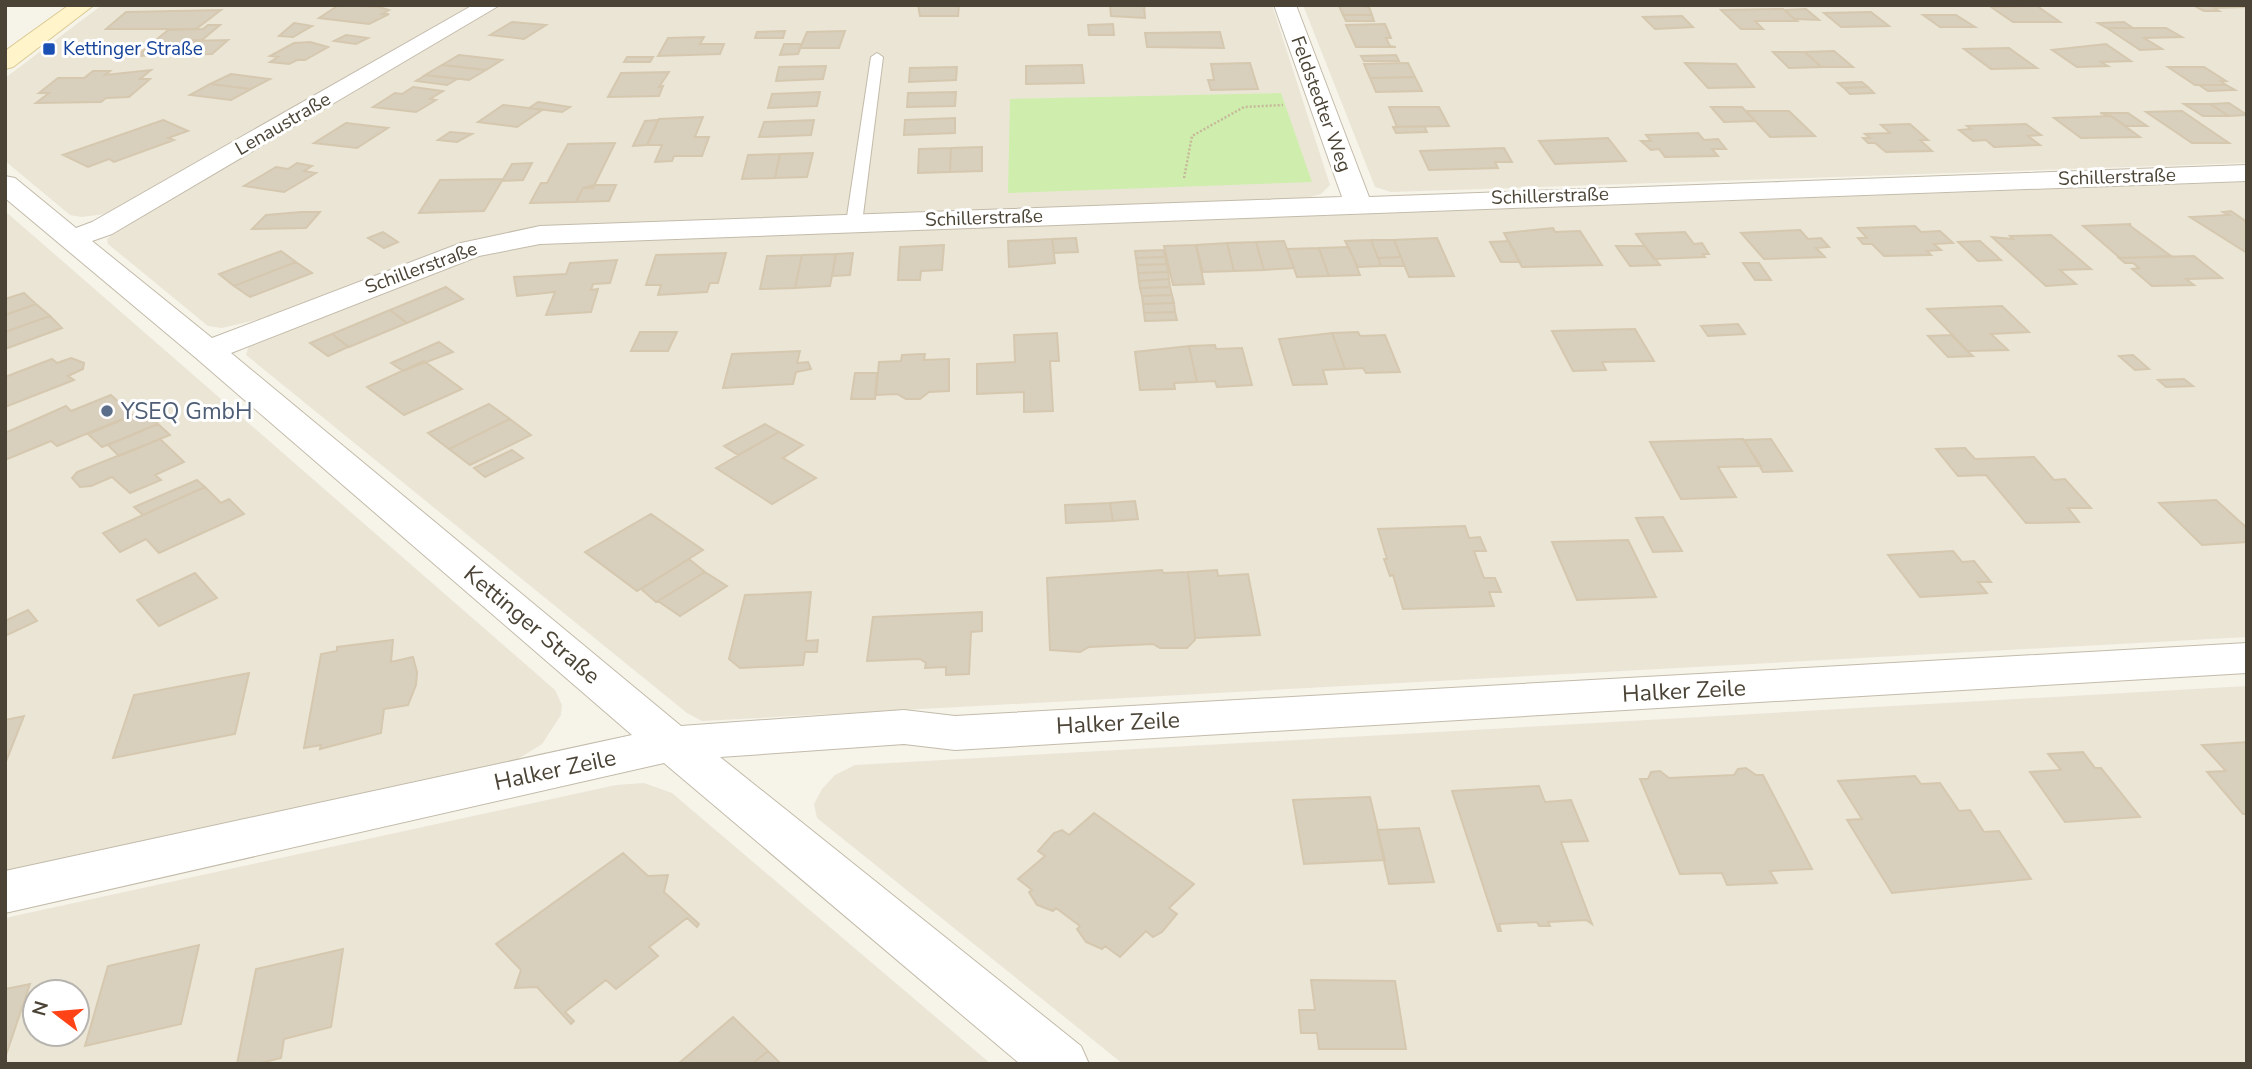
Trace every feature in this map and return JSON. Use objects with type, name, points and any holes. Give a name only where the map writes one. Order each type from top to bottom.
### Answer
[{"type":"main road","points":[[5,62],[83,5]]},
{"type":"street","name":"Lenaustraße","points":[[74,238],[102,228],[489,5]]},
{"type":"street","name":"Feldstedter Weg","points":[[1285,5],[1358,203]]},
{"type":"street","name":"Schillerstraße","points":[[208,351],[448,257],[502,240],[540,235],[1358,203],[2247,173]]},
{"type":"street","name":"Kettinger Straße","points":[[5,184],[74,238],[672,744],[1061,1064]]},
{"type":"street","name":"Halker Zeile","points":[[5,892],[672,744],[904,727],[969,732],[2247,659]]},
{"type":"lane","points":[[854,223],[877,57]]},
{"type":"path","points":[[1190,211],[1182,186],[1192,136],[1244,107],[1286,105]]},
{"type":"shaded area","points":[[102,5],[481,5],[105,214],[81,217],[70,215],[5,161],[5,78]]},
{"type":"shaded area","points":[[496,5],[1272,5],[1330,185],[1321,194],[1311,197],[1244,205],[545,230],[303,309],[222,328],[208,326],[108,244],[107,239],[119,229]]},
{"type":"shaded area","points":[[1303,5],[2247,5],[2247,163],[1391,192],[1375,187]]},
{"type":"shaded area","points":[[2247,182],[2247,637],[702,721],[687,713],[246,355],[249,345],[501,244],[1250,214],[1315,216]]},
{"type":"shaded area","points":[[5,211],[555,690],[562,705],[561,715],[542,744],[513,762],[5,871]]},
{"type":"shaded area","points":[[2247,686],[2247,1064],[1123,1064],[817,818],[814,804],[822,789],[835,775],[855,765]]},
{"type":"shaded area","points":[[644,783],[672,793],[991,1064],[5,1064],[5,918],[616,785]]},
{"type":"green space","points":[[1281,93],[1312,182],[1008,193],[1010,99]]},
{"type":"building","points":[[339,5],[379,7],[389,10],[382,14],[389,14],[369,24],[319,18]]},
{"type":"building","points":[[918,5],[959,5],[958,16],[920,16]]},
{"type":"building","points":[[1110,5],[1144,5],[1145,18],[1111,16]]},
{"type":"building","points":[[2193,5],[2242,5],[2246,7],[2204,11]]},
{"type":"building","points":[[1339,6],[1369,7],[1372,15],[1343,15]]},
{"type":"building","points":[[2037,6],[2060,22],[2013,22],[1991,7]]},
{"type":"building","points":[[1783,9],[1797,21],[1755,21],[1763,29],[1741,29],[1721,10]]},
{"type":"building","points":[[1806,9],[1819,20],[1794,19],[1785,10]]},
{"type":"building","points":[[221,10],[196,29],[106,29],[126,12]]},
{"type":"building","points":[[1871,12],[1889,26],[1841,27],[1824,13]]},
{"type":"building","points":[[1343,15],[1372,15],[1374,21],[1346,21]]},
{"type":"building","points":[[1923,15],[1956,15],[1975,27],[1940,27]]},
{"type":"building","points":[[1682,16],[1693,27],[1655,29],[1643,17]]},
{"type":"building","points":[[512,22],[546,25],[524,39],[490,35]]},
{"type":"building","points":[[2124,22],[2133,28],[2107,28],[2098,23]]},
{"type":"building","points":[[294,23],[312,26],[293,37],[279,36]]},
{"type":"building","points":[[1113,24],[1114,35],[1089,35],[1088,25]]},
{"type":"building","points":[[1385,24],[1391,38],[1386,38],[1390,46],[1396,47],[1356,47],[1346,25]]},
{"type":"building","points":[[208,25],[220,25],[202,40],[187,41],[171,54],[137,56],[168,30],[203,29]]},
{"type":"building","points":[[2107,28],[2166,28],[2182,37],[2144,38],[2162,49],[2140,50]]},
{"type":"building","points":[[785,31],[783,38],[755,38],[757,32]]},
{"type":"building","points":[[845,31],[839,48],[800,48],[807,32]]},
{"type":"building","points":[[1220,32],[1224,48],[1147,47],[1145,33]]},
{"type":"building","points":[[346,35],[368,38],[356,44],[334,41]]},
{"type":"building","points":[[704,37],[700,44],[724,44],[720,54],[658,56],[668,38]]},
{"type":"building","points":[[228,40],[212,54],[170,55],[187,41]]},
{"type":"building","points":[[310,42],[328,47],[305,60],[289,64],[270,62],[278,57],[270,56],[294,43]]},
{"type":"building","points":[[784,44],[802,44],[798,54],[780,55]]},
{"type":"building","points":[[2106,44],[2131,61],[2101,62],[2108,66],[2077,67],[2052,50]]},
{"type":"building","points":[[2009,48],[2037,68],[1991,69],[1964,49]]},
{"type":"building","points":[[1834,51],[1853,67],[1821,67],[1805,52]]},
{"type":"building","points":[[1773,52],[1805,52],[1821,67],[1789,68]]},
{"type":"building","points":[[459,55],[502,60],[486,70],[442,65]]},
{"type":"building","points":[[1396,55],[1399,61],[1364,61],[1361,56]]},
{"type":"building","points":[[627,57],[653,57],[650,62],[624,62]]},
{"type":"building","points":[[1250,63],[1258,89],[1211,90],[1208,80],[1214,80],[1211,64]]},
{"type":"building","points":[[1408,63],[1415,77],[1370,78],[1364,64]]},
{"type":"building","points":[[1685,63],[1736,64],[1754,87],[1708,88]]},
{"type":"building","points":[[442,65],[486,70],[469,80],[425,75]]},
{"type":"building","points":[[1082,65],[1084,83],[1026,84],[1026,66]]},
{"type":"building","points":[[826,66],[823,79],[776,81],[779,67]]},
{"type":"building","points":[[957,67],[956,80],[909,82],[910,68]]},
{"type":"building","points":[[2168,67],[2204,67],[2226,81],[2221,81],[2226,85],[2195,85]]},
{"type":"building","points":[[151,70],[140,79],[150,79],[129,97],[106,98],[101,102],[36,103],[49,93],[39,93],[58,78],[84,78],[93,71],[110,71],[105,75]]},
{"type":"building","points":[[669,72],[659,87],[663,86],[659,96],[608,97],[621,73]]},
{"type":"building","points":[[231,74],[270,79],[251,89],[210,84]]},
{"type":"building","points":[[426,75],[457,79],[447,85],[416,81]]},
{"type":"building","points":[[1415,77],[1422,91],[1376,92],[1370,78]]},
{"type":"building","points":[[1862,82],[1868,87],[1844,88],[1838,83]]},
{"type":"building","points":[[210,84],[251,89],[231,100],[190,95]]},
{"type":"building","points":[[2199,85],[2226,85],[2235,90],[2208,91]]},
{"type":"building","points":[[413,87],[443,91],[430,99],[436,100],[416,112],[373,107],[395,93],[402,94]]},
{"type":"building","points":[[1868,87],[1874,93],[1850,94],[1844,88]]},
{"type":"building","points":[[820,92],[817,106],[768,108],[772,94]]},
{"type":"building","points":[[956,92],[955,106],[907,107],[908,93]]},
{"type":"building","points":[[538,102],[570,107],[562,112],[529,108]]},
{"type":"building","points":[[2229,103],[2247,115],[2229,116],[2210,104]]},
{"type":"building","points":[[2184,104],[2210,104],[2229,116],[2203,116]]},
{"type":"building","points":[[503,105],[542,110],[517,127],[478,122]]},
{"type":"building","points":[[1389,107],[1439,107],[1449,126],[1397,127]]},
{"type":"building","points":[[1711,107],[1742,107],[1755,121],[1724,122]]},
{"type":"building","points":[[1746,111],[1789,111],[1815,136],[1770,137]]},
{"type":"building","points":[[2182,111],[2229,143],[2192,143],[2146,112]]},
{"type":"building","points":[[2100,113],[2128,113],[2147,126],[2126,126],[2111,116]]},
{"type":"building","points":[[2111,116],[2140,137],[2081,138],[2054,118]]},
{"type":"building","points":[[703,117],[695,137],[709,137],[702,156],[674,156],[672,161],[655,162],[662,145],[647,145],[659,119]]},
{"type":"building","points":[[955,118],[955,133],[904,135],[905,120]]},
{"type":"building","points":[[163,120],[188,131],[168,138],[174,140],[114,162],[109,159],[88,167],[63,155]]},
{"type":"building","points":[[658,120],[647,145],[633,146],[645,121]]},
{"type":"building","points":[[814,120],[811,135],[759,137],[764,122]]},
{"type":"building","points":[[346,123],[388,128],[357,148],[314,143]]},
{"type":"building","points":[[1910,124],[1928,140],[1920,140],[1932,151],[1886,152],[1863,138],[1870,138],[1865,134],[1890,133],[1881,125]]},
{"type":"building","points":[[2026,124],[2041,135],[2028,136],[2040,145],[1994,147],[1986,140],[1973,141],[1959,130],[1971,129],[1967,126]]},
{"type":"building","points":[[1424,126],[1427,132],[1396,133],[1393,127]]},
{"type":"building","points":[[450,132],[472,134],[457,142],[438,140]]},
{"type":"building","points":[[1698,133],[1704,140],[1718,139],[1726,149],[1712,149],[1718,156],[1665,157],[1659,149],[1651,150],[1641,141],[1651,141],[1646,135]]},
{"type":"building","points":[[1608,138],[1626,161],[1555,164],[1539,141]]},
{"type":"building","points":[[615,143],[593,188],[583,188],[576,202],[530,203],[541,183],[547,183],[568,144]]},
{"type":"building","points":[[982,147],[982,171],[950,172],[951,148]]},
{"type":"building","points":[[951,148],[950,172],[918,173],[919,149]]},
{"type":"building","points":[[1504,148],[1512,162],[1495,162],[1498,168],[1429,170],[1420,151]]},
{"type":"building","points":[[813,153],[807,177],[775,178],[780,154]]},
{"type":"building","points":[[780,154],[775,178],[742,179],[748,155]]},
{"type":"building","points":[[297,163],[312,166],[304,171],[316,173],[284,192],[244,186],[276,167],[288,169]]},
{"type":"building","points":[[532,163],[523,180],[502,181],[512,164]]},
{"type":"building","points":[[503,179],[484,211],[419,213],[440,180]]},
{"type":"building","points":[[616,185],[609,201],[576,202],[583,188]]},
{"type":"building","points":[[2231,211],[2247,222],[2247,253],[2190,217],[2229,215],[2223,212]]},
{"type":"building","points":[[320,212],[306,228],[252,229],[266,215]]},
{"type":"building","points":[[2131,224],[2129,225],[2171,256],[2120,258],[2083,226]]},
{"type":"building","points":[[1915,226],[1921,232],[1940,231],[1953,243],[1934,244],[1941,250],[1927,251],[1931,255],[1884,256],[1872,244],[1863,244],[1858,238],[1867,238],[1858,228]]},
{"type":"building","points":[[1553,228],[1555,232],[1580,231],[1602,265],[1522,267],[1504,233]]},
{"type":"building","points":[[1800,230],[1808,239],[1821,238],[1829,247],[1816,248],[1825,257],[1764,259],[1741,233]]},
{"type":"building","points":[[383,232],[398,242],[384,248],[368,238]]},
{"type":"building","points":[[1685,232],[1694,244],[1702,243],[1709,254],[1703,254],[1705,257],[1654,259],[1636,234]]},
{"type":"building","points":[[2051,235],[2091,269],[2060,270],[2076,284],[2046,286],[1992,237],[2013,239],[2010,236]]},
{"type":"building","points":[[1076,238],[1078,252],[1054,253],[1052,239]]},
{"type":"building","points":[[1437,238],[1454,276],[1409,277],[1394,240]]},
{"type":"building","points":[[1052,239],[1055,263],[1009,267],[1008,241]]},
{"type":"building","points":[[1371,240],[1394,240],[1401,257],[1378,258]]},
{"type":"building","points":[[1371,240],[1381,266],[1358,267],[1345,241]]},
{"type":"building","points":[[1284,241],[1294,268],[1264,270],[1256,242]]},
{"type":"building","points":[[1509,241],[1520,262],[1501,262],[1490,242]]},
{"type":"building","points":[[1980,241],[2001,260],[1978,261],[1958,242]]},
{"type":"building","points":[[1256,242],[1264,270],[1234,271],[1227,243]]},
{"type":"building","points":[[1227,243],[1234,271],[1203,272],[1196,245]]},
{"type":"building","points":[[944,245],[942,270],[921,271],[920,280],[898,280],[900,247]]},
{"type":"building","points":[[1196,245],[1204,284],[1173,285],[1164,246]]},
{"type":"building","points":[[1616,246],[1645,246],[1660,265],[1630,266]]},
{"type":"building","points":[[1349,247],[1360,275],[1329,276],[1319,248]]},
{"type":"building","points":[[1319,248],[1329,276],[1297,277],[1287,249]]},
{"type":"building","points":[[1164,250],[1165,257],[1136,258],[1135,251]]},
{"type":"building","points":[[281,251],[296,262],[234,286],[219,274]]},
{"type":"building","points":[[726,253],[718,283],[710,283],[707,292],[658,295],[661,285],[646,285],[656,255]]},
{"type":"building","points":[[853,253],[850,275],[832,276],[836,254]]},
{"type":"building","points":[[836,254],[830,286],[795,288],[802,255]]},
{"type":"building","points":[[802,255],[795,288],[760,289],[767,256]]},
{"type":"building","points":[[2194,256],[2222,278],[2186,279],[2194,285],[2152,286],[2132,269],[2139,268],[2119,258]]},
{"type":"building","points":[[1165,257],[1167,264],[1137,265],[1136,258]]},
{"type":"building","points":[[1401,257],[1404,266],[1381,266],[1378,258]]},
{"type":"building","points":[[617,260],[610,283],[593,284],[591,290],[598,289],[591,312],[546,315],[555,292],[517,296],[514,277],[566,274],[570,263]]},
{"type":"building","points":[[296,262],[312,273],[250,297],[234,286]]},
{"type":"building","points":[[1743,263],[1759,263],[1771,280],[1755,280]]},
{"type":"building","points":[[1167,264],[1168,272],[1138,273],[1137,265]]},
{"type":"building","points":[[1168,272],[1169,279],[1139,281],[1138,273]]},
{"type":"building","points":[[1169,279],[1170,287],[1140,288],[1139,281]]},
{"type":"building","points":[[446,287],[463,299],[407,323],[390,310]]},
{"type":"building","points":[[1170,287],[1172,295],[1142,296],[1140,288]]},
{"type":"building","points":[[24,293],[36,304],[5,315],[5,299]]},
{"type":"building","points":[[1172,295],[1174,303],[1143,304],[1142,296]]},
{"type":"building","points":[[1174,303],[1175,312],[1144,313],[1143,304]]},
{"type":"building","points":[[36,304],[50,316],[5,332],[5,315]]},
{"type":"building","points":[[2002,306],[2029,332],[1991,334],[2008,350],[1968,351],[1927,309]]},
{"type":"building","points":[[390,310],[407,323],[349,347],[332,334]]},
{"type":"building","points":[[1175,312],[1177,320],[1145,321],[1144,313]]},
{"type":"building","points":[[50,316],[62,328],[5,349],[5,332]]},
{"type":"building","points":[[1738,324],[1745,334],[1708,336],[1701,326]]},
{"type":"building","points":[[1635,329],[1654,361],[1602,362],[1606,370],[1573,371],[1552,331]]},
{"type":"building","points":[[640,332],[677,332],[668,351],[631,351]]},
{"type":"building","points":[[1358,332],[1360,336],[1385,335],[1400,372],[1366,373],[1363,368],[1345,369],[1332,333]]},
{"type":"building","points":[[1057,333],[1059,361],[1050,361],[1053,411],[1024,412],[1024,392],[977,394],[977,364],[1015,362],[1014,335]]},
{"type":"building","points":[[1332,333],[1345,369],[1323,370],[1327,384],[1293,385],[1279,339]]},
{"type":"building","points":[[332,334],[348,347],[328,356],[310,343]]},
{"type":"building","points":[[1951,335],[1973,356],[1948,357],[1928,336]]},
{"type":"building","points":[[439,342],[453,352],[403,371],[391,363]]},
{"type":"building","points":[[1215,345],[1216,349],[1242,348],[1252,385],[1217,387],[1215,381],[1197,382],[1189,346]]},
{"type":"building","points":[[1189,346],[1197,382],[1174,383],[1175,389],[1140,390],[1135,352]]},
{"type":"building","points":[[800,351],[797,363],[808,362],[811,369],[796,372],[793,384],[723,388],[732,354]]},
{"type":"building","points":[[925,354],[924,360],[949,359],[949,391],[929,392],[920,399],[906,399],[897,394],[876,395],[879,362],[901,361],[902,355]]},
{"type":"building","points":[[2133,355],[2149,369],[2135,370],[2119,356]]},
{"type":"building","points":[[71,358],[84,363],[83,369],[68,376],[74,380],[5,407],[5,377],[52,359],[57,363]]},
{"type":"building","points":[[424,361],[462,389],[404,415],[367,387]]},
{"type":"building","points":[[855,373],[877,373],[875,399],[851,399]]},
{"type":"building","points":[[2184,379],[2193,386],[2166,387],[2158,380]]},
{"type":"building","points":[[111,395],[132,415],[57,446],[51,441],[5,460],[5,433],[66,406],[71,411]]},
{"type":"building","points":[[489,404],[510,419],[449,449],[428,433]]},
{"type":"building","points":[[143,411],[158,424],[102,447],[88,434]]},
{"type":"building","points":[[510,419],[531,435],[470,465],[449,449]]},
{"type":"building","points":[[158,424],[170,435],[119,456],[108,445]]},
{"type":"building","points":[[765,424],[779,432],[738,455],[724,446]]},
{"type":"building","points":[[779,432],[803,445],[783,458],[816,478],[772,504],[716,468]]},
{"type":"building","points":[[160,439],[184,462],[155,475],[161,480],[130,493],[112,477],[91,486],[80,487],[72,478],[77,472]]},
{"type":"building","points":[[1743,439],[1761,466],[1718,467],[1736,497],[1681,499],[1650,442]]},
{"type":"building","points":[[1771,439],[1792,471],[1763,472],[1744,440]]},
{"type":"building","points":[[1965,448],[1975,459],[2034,457],[2054,480],[2065,479],[2091,508],[2068,508],[2079,522],[2026,523],[1986,475],[1958,476],[1936,449]]},
{"type":"building","points":[[512,450],[523,458],[485,477],[474,468]]},
{"type":"building","points":[[197,480],[205,487],[143,515],[134,507]]},
{"type":"building","points":[[205,487],[221,503],[229,499],[244,514],[159,553],[146,539],[120,552],[103,533]]},
{"type":"building","points":[[2216,500],[2247,528],[2247,542],[2202,545],[2159,503]]},
{"type":"building","points":[[1135,501],[1138,519],[1113,521],[1110,503]]},
{"type":"building","points":[[1110,503],[1113,521],[1066,523],[1065,505]]},
{"type":"building","points":[[651,514],[703,550],[637,591],[585,552]]},
{"type":"building","points":[[1663,517],[1682,551],[1653,552],[1636,518]]},
{"type":"building","points":[[1465,526],[1469,538],[1480,537],[1486,551],[1474,551],[1484,578],[1495,578],[1501,592],[1489,592],[1494,606],[1403,609],[1393,575],[1390,576],[1384,559],[1387,559],[1378,529]]},
{"type":"building","points":[[1628,540],[1656,597],[1577,600],[1552,542]]},
{"type":"building","points":[[1953,551],[1962,562],[1974,561],[1991,582],[1978,582],[1987,593],[1920,597],[1888,555]]},
{"type":"building","points":[[689,559],[705,572],[656,602],[641,589]]},
{"type":"building","points":[[1162,570],[1163,573],[1188,572],[1195,640],[1187,648],[1160,648],[1153,644],[1089,647],[1080,652],[1050,650],[1047,578]]},
{"type":"building","points":[[1217,570],[1218,576],[1248,574],[1260,635],[1195,638],[1188,572]]},
{"type":"building","points":[[705,572],[727,586],[680,616],[658,601]]},
{"type":"building","points":[[195,573],[217,598],[159,626],[137,600]]},
{"type":"building","points":[[811,592],[806,641],[818,640],[817,652],[805,652],[803,665],[740,668],[729,659],[745,595]]},
{"type":"building","points":[[28,610],[37,621],[5,636],[5,621]]},
{"type":"building","points":[[982,612],[982,631],[971,632],[969,674],[946,675],[946,667],[925,668],[926,663],[920,659],[867,661],[873,617]]},
{"type":"building","points":[[393,640],[391,662],[413,657],[417,672],[416,685],[408,705],[384,709],[381,733],[320,749],[321,745],[304,748],[321,654],[337,651],[337,647]]},
{"type":"building","points":[[249,673],[235,734],[113,758],[134,695]]},
{"type":"building","points":[[24,716],[5,764],[5,720]]},
{"type":"building","points":[[2247,742],[2247,814],[2243,814],[2207,772],[2226,771],[2202,745]]},
{"type":"building","points":[[2083,752],[2095,768],[2101,768],[2140,817],[2065,822],[2030,772],[2061,770],[2048,754]]},
{"type":"building","points":[[1746,768],[1756,775],[1763,775],[1812,869],[1770,871],[1777,883],[1727,885],[1722,873],[1680,874],[1640,779],[1648,779],[1651,772],[1660,771],[1669,778],[1734,775],[1738,769]]},
{"type":"building","points":[[1915,776],[1921,784],[1940,783],[1959,811],[1970,810],[1984,832],[1999,831],[2031,879],[1892,893],[1847,820],[1862,819],[1838,781]]},
{"type":"building","points":[[1539,786],[1545,802],[1571,800],[1588,841],[1561,842],[1592,924],[1586,920],[1548,922],[1550,926],[1539,926],[1537,922],[1499,924],[1501,931],[1498,931],[1452,791]]},
{"type":"building","points":[[1370,797],[1385,860],[1304,864],[1293,800]]},
{"type":"building","points":[[1094,813],[1194,884],[1169,908],[1177,914],[1162,932],[1153,937],[1146,931],[1120,957],[1105,946],[1102,949],[1086,942],[1077,929],[1080,926],[1056,908],[1053,911],[1037,905],[1029,892],[1032,890],[1018,879],[1045,856],[1038,851],[1054,833],[1062,830],[1069,835]]},
{"type":"building","points":[[1419,828],[1434,882],[1389,884],[1377,830]]},
{"type":"building","points":[[623,853],[648,876],[668,875],[664,892],[699,924],[697,927],[687,918],[649,947],[658,956],[616,989],[606,980],[565,1012],[574,1021],[571,1024],[537,987],[515,988],[521,970],[496,944]]},
{"type":"building","points":[[199,945],[181,1024],[91,1045],[91,1025],[108,966]]},
{"type":"building","points":[[343,949],[331,1027],[284,1039],[281,1058],[257,1064],[237,1064],[256,969]]},
{"type":"building","points":[[1311,980],[1395,981],[1406,1049],[1319,1049],[1317,1033],[1301,1033],[1299,1010],[1315,1010]]},
{"type":"building","points":[[21,986],[21,1011],[5,1058],[5,989]]},
{"type":"building","points":[[733,1017],[768,1051],[752,1064],[678,1064]]},
{"type":"building","points":[[768,1051],[781,1064],[752,1064]]},
{"type":"place","name":"Kettinger Straße","points":[[49,49]]},
{"type":"place","name":"YSEQ GmbH","points":[[107,411]]}]
